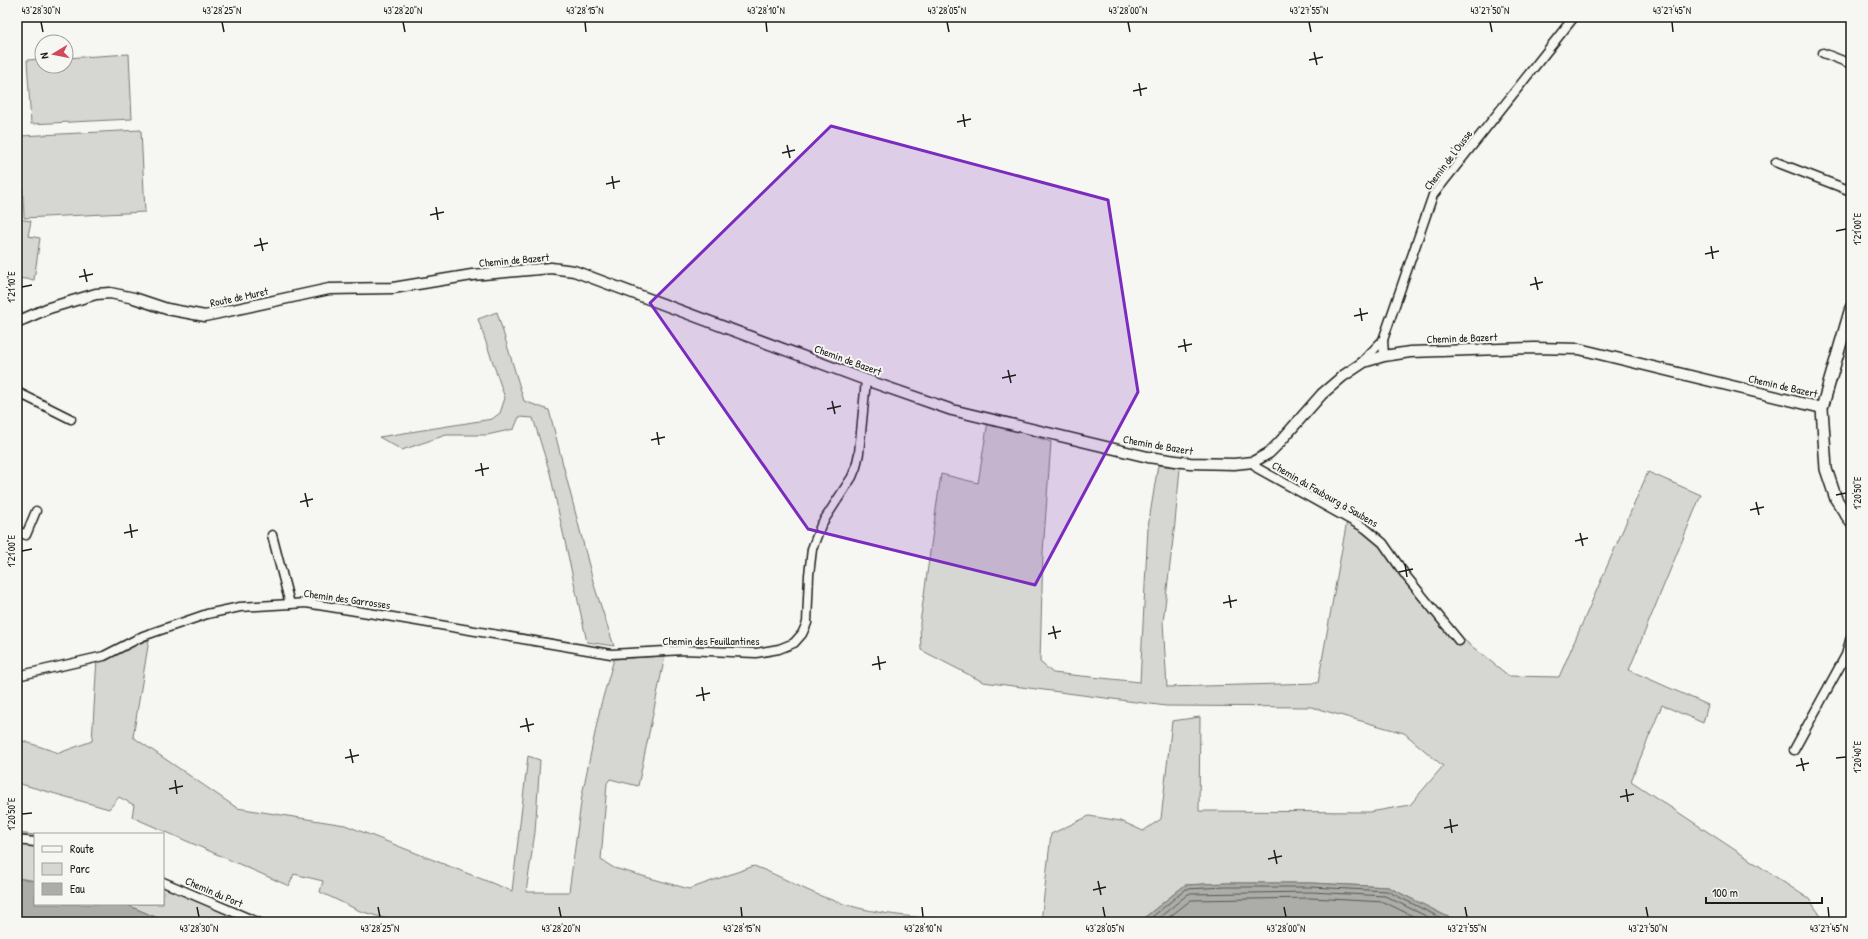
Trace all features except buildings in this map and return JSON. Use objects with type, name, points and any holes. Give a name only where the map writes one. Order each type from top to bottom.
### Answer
[{"type":"main road","points":[[1851,308],[1822,408],[1826,469],[1836,499],[1851,522]]},
{"type":"street","name":"Chemin de l'Ousse","points":[[1384,356],[1383,340],[1433,195],[1574,17]]},
{"type":"street","points":[[1823,53],[1851,64]]},
{"type":"street","points":[[1776,162],[1851,191]]},
{"type":"street","name":"Chemin de Bazert","points":[[472,275],[551,268],[574,271],[866,380],[952,410],[1148,457],[1190,463],[1234,464],[1253,462],[1269,453],[1322,394],[1343,376],[1360,365],[1384,356],[1410,352],[1452,349],[1579,349],[1822,408]]},
{"type":"street","name":"Route de Muret","points":[[17,322],[49,308],[96,294],[110,293],[134,298],[167,309],[205,316],[329,289],[393,288],[472,275]]},
{"type":"street","name":"Chemin de l'Ousse","points":[[1360,365],[1364,358],[1383,340]]},
{"type":"street","name":"Chemin des Feuillantines","points":[[611,654],[625,655],[684,650],[756,653],[778,649],[794,643],[802,634],[808,623],[809,575],[812,549],[821,525],[852,477],[856,468],[860,453],[866,380]]},
{"type":"street","points":[[17,392],[71,419]]},
{"type":"street","name":"Chemin du Faubourg à Saubens","points":[[1253,462],[1257,468],[1365,528],[1383,543],[1406,576],[1459,641]]},
{"type":"street","points":[[17,531],[26,535],[36,511]]},
{"type":"street","points":[[272,535],[290,604]]},
{"type":"street","name":"Chemin des Garrosses","points":[[17,676],[104,656],[143,636],[207,614],[240,607],[306,603],[611,654]]},
{"type":"street","points":[[1794,750],[1846,655],[1851,637]]},
{"type":"street","points":[[17,840],[34,842]]},
{"type":"street","name":"Chemin du Port","points":[[164,882],[257,922]]},
{"type":"highlighted area","points":[[831,126],[1108,200],[1138,392],[1035,585],[808,529],[650,303]]},
{"type":"green space","points":[[129,54],[132,119],[31,124],[27,60],[34,60],[34,74],[74,74],[74,57]]},
{"type":"green space","points":[[141,130],[145,212],[24,218],[20,136]]},
{"type":"green space","points":[[17,219],[31,221],[28,236],[40,238],[34,280],[17,278]]},
{"type":"green space","points":[[497,312],[524,401],[549,410],[594,585],[614,646],[587,642],[550,473],[533,418],[519,417],[514,429],[487,435],[446,435],[402,450],[379,437],[492,419],[500,413],[505,398],[478,319]]},
{"type":"green space","points":[[988,421],[1051,442],[1043,552],[1040,662],[1053,673],[1140,682],[1148,527],[1158,465],[1180,468],[1163,622],[1167,687],[1318,683],[1349,509],[1459,636],[1509,676],[1559,677],[1648,472],[1701,495],[1629,670],[1708,705],[1703,723],[1662,705],[1631,781],[1809,899],[1825,922],[1458,922],[1388,887],[1311,883],[1226,883],[1185,885],[1139,922],[1041,922],[1051,834],[1089,816],[1121,821],[1143,831],[1161,819],[1172,721],[1200,717],[1199,811],[1370,812],[1410,805],[1443,766],[1404,733],[1311,707],[1166,706],[983,682],[921,650],[920,623],[941,474],[978,483]]},
{"type":"green space","points":[[149,640],[133,737],[237,808],[345,825],[512,891],[528,756],[540,760],[535,832],[526,892],[569,892],[582,795],[601,704],[614,659],[665,656],[638,786],[610,779],[607,783],[601,860],[614,868],[689,889],[754,866],[824,897],[858,908],[881,913],[928,918],[1022,922],[397,922],[360,911],[320,892],[323,881],[294,874],[289,886],[132,817],[134,805],[119,797],[109,809],[17,783],[17,739],[59,753],[92,741],[97,658]]},
{"type":"green space","points":[[17,833],[34,835],[34,881],[17,878]]},
{"type":"green space","points":[[164,877],[271,922],[167,922],[127,905],[164,905]]},
{"type":"water","points":[[17,878],[34,881],[34,905],[127,905],[167,922],[17,922]]},
{"type":"water","points":[[1226,883],[1311,883],[1388,887],[1458,922],[1139,922],[1185,885]]}]
